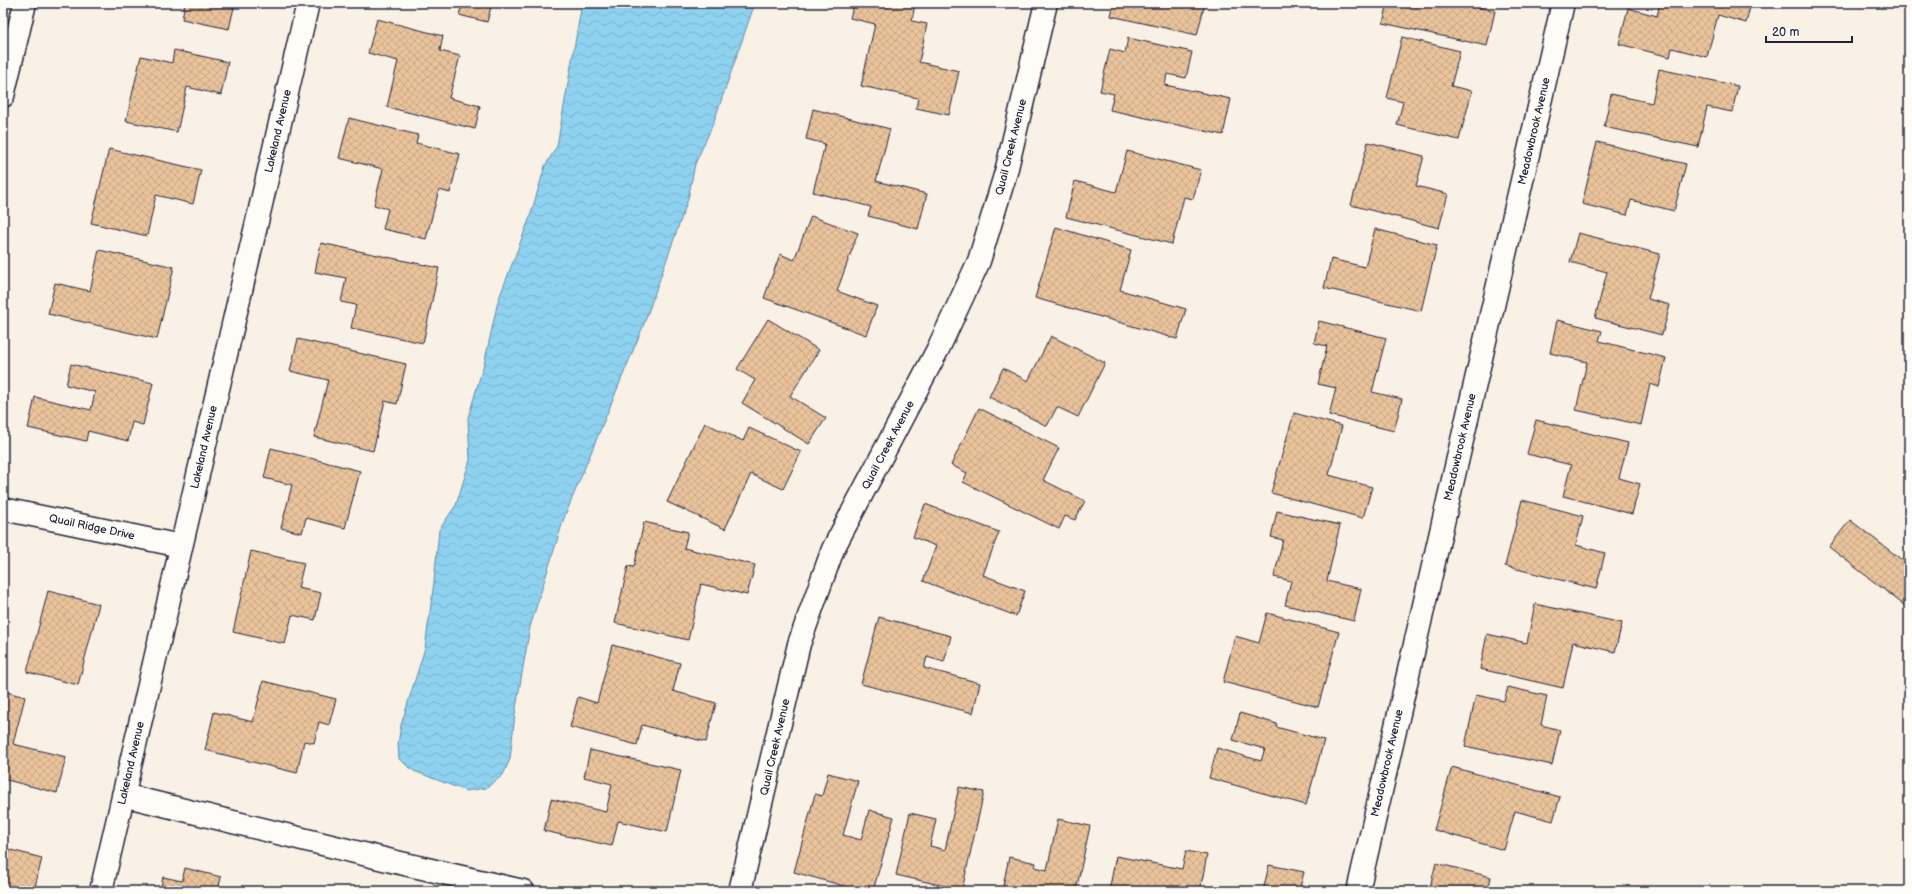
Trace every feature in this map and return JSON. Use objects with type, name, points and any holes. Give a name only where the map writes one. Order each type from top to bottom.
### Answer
[{"type":"street","points":[[3,96],[8,48],[24,3]]},
{"type":"street","name":"Lakeland Avenue","points":[[100,891],[308,3]]},
{"type":"street","name":"Quail Creek Avenue","points":[[740,891],[799,644],[833,549],[938,349],[979,261],[1006,172],[1046,3]]},
{"type":"street","name":"Meadowbrook Avenue","points":[[1358,891],[1563,3]]},
{"type":"street","name":"Quail Ridge Drive","points":[[3,509],[181,546]]},
{"type":"street","points":[[123,795],[396,862],[523,891]]},
{"type":"water","points":[[582,3],[755,3],[713,124],[695,164],[688,199],[644,324],[564,518],[530,627],[515,714],[510,759],[503,775],[486,788],[466,791],[414,771],[399,759],[398,744],[401,725],[425,648],[439,530],[456,505],[470,460],[468,418],[485,360],[498,301],[530,217],[545,166],[557,146]]},
{"type":"building","points":[[185,3],[235,3],[229,29],[182,19]]},
{"type":"building","points":[[451,3],[492,3],[487,22],[459,15],[462,5]]},
{"type":"building","points":[[854,3],[915,3],[912,21],[927,24],[919,62],[959,71],[949,115],[916,108],[918,98],[861,86],[875,24],[850,18]]},
{"type":"building","points":[[1114,3],[1205,3],[1197,35],[1111,16]]},
{"type":"building","points":[[1388,3],[1459,3],[1495,11],[1487,46],[1383,23]]},
{"type":"building","points":[[1660,3],[1751,3],[1746,23],[1718,15],[1707,57],[1672,48],[1670,57],[1619,44],[1628,8],[1657,16]]},
{"type":"building","points":[[377,19],[443,36],[440,51],[460,56],[449,98],[480,106],[475,129],[387,107],[398,61],[368,53]]},
{"type":"building","points":[[1402,37],[1460,51],[1451,86],[1472,91],[1459,140],[1397,125],[1403,102],[1387,98]]},
{"type":"building","points":[[1128,38],[1192,52],[1186,78],[1167,74],[1165,85],[1231,99],[1223,135],[1110,110],[1114,94],[1100,91],[1110,49],[1125,53]]},
{"type":"building","points":[[174,50],[228,62],[221,95],[187,87],[177,132],[126,121],[141,56],[172,63]]},
{"type":"building","points":[[1659,69],[1738,86],[1732,112],[1707,107],[1698,147],[1604,127],[1611,94],[1652,103]]},
{"type":"building","points":[[813,109],[890,129],[876,181],[927,194],[918,229],[868,216],[871,207],[813,192],[825,144],[806,139]]},
{"type":"building","points":[[349,118],[418,135],[416,143],[460,154],[450,193],[439,190],[426,239],[383,229],[388,209],[374,205],[383,169],[339,158]]},
{"type":"building","points":[[1368,142],[1424,156],[1416,186],[1448,194],[1439,228],[1351,205]]},
{"type":"building","points":[[1597,142],[1686,164],[1674,211],[1631,200],[1627,215],[1582,204]]},
{"type":"building","points":[[109,149],[201,170],[193,204],[156,195],[147,236],[91,223]]},
{"type":"building","points":[[1127,151],[1201,170],[1193,199],[1184,197],[1172,244],[1066,217],[1075,181],[1116,192]]},
{"type":"building","points":[[811,216],[858,233],[837,291],[877,306],[866,335],[764,298],[780,254],[794,260]]},
{"type":"building","points":[[1056,227],[1131,250],[1120,290],[1186,309],[1177,339],[1035,298]]},
{"type":"building","points":[[1375,229],[1437,245],[1421,311],[1324,288],[1331,259],[1365,267]]},
{"type":"building","points":[[1578,233],[1660,254],[1648,299],[1670,305],[1662,335],[1595,318],[1607,272],[1570,262]]},
{"type":"building","points":[[321,243],[439,268],[423,343],[351,328],[356,305],[341,302],[346,278],[315,272]]},
{"type":"building","points":[[99,250],[174,267],[157,339],[48,314],[55,283],[90,291]]},
{"type":"building","points":[[768,319],[819,350],[790,396],[826,418],[809,444],[742,403],[755,380],[737,369]]},
{"type":"building","points":[[1557,320],[1602,331],[1599,341],[1666,358],[1659,387],[1650,384],[1641,425],[1576,410],[1587,362],[1550,353]]},
{"type":"building","points":[[1319,321],[1386,338],[1372,392],[1402,399],[1394,431],[1329,415],[1336,388],[1318,384],[1327,346],[1314,343]]},
{"type":"building","points":[[1051,336],[1105,363],[1078,417],[1057,407],[1047,426],[989,397],[1003,368],[1028,381]]},
{"type":"building","points":[[298,339],[406,364],[397,404],[385,401],[373,451],[314,437],[328,380],[290,371]]},
{"type":"building","points":[[71,364],[153,383],[143,425],[132,422],[128,441],[88,431],[86,441],[28,428],[35,397],[91,410],[95,392],[66,385]]},
{"type":"building","points":[[979,408],[1059,448],[1043,480],[1085,501],[1075,520],[1065,516],[1059,529],[963,482],[967,473],[951,465]]},
{"type":"building","points":[[1294,413],[1342,426],[1329,475],[1372,487],[1363,518],[1271,493]]},
{"type":"building","points":[[1536,420],[1628,443],[1619,478],[1640,484],[1632,514],[1563,496],[1571,465],[1527,454]]},
{"type":"building","points":[[705,423],[743,441],[749,428],[801,452],[783,489],[751,474],[725,529],[667,502]]},
{"type":"building","points":[[271,448],[360,471],[345,528],[306,518],[302,533],[281,528],[292,485],[264,478]]},
{"type":"building","points":[[1522,500],[1583,516],[1576,545],[1605,553],[1596,589],[1505,566]]},
{"type":"building","points":[[925,504],[999,532],[983,575],[1025,591],[1016,616],[923,581],[936,546],[913,537]]},
{"type":"building","points":[[1277,511],[1340,525],[1327,581],[1361,589],[1354,621],[1285,605],[1291,581],[1274,577],[1283,540],[1271,537]]},
{"type":"building","points":[[1850,520],[1902,560],[1909,551],[1909,609],[1829,547]]},
{"type":"building","points":[[644,522],[688,532],[684,548],[755,565],[747,595],[701,584],[688,640],[615,623],[628,566],[634,567]]},
{"type":"building","points":[[251,551],[304,563],[298,588],[321,593],[315,620],[292,615],[285,644],[233,632]]},
{"type":"building","points":[[48,591],[99,604],[78,685],[27,672]]},
{"type":"building","points":[[1535,604],[1622,623],[1615,652],[1573,642],[1563,688],[1480,669],[1487,634],[1527,643]]},
{"type":"building","points":[[1267,613],[1339,632],[1318,707],[1223,682],[1235,636],[1259,643]]},
{"type":"building","points":[[879,617],[951,636],[944,662],[927,657],[924,668],[980,683],[973,713],[861,684]]},
{"type":"building","points":[[612,645],[680,663],[673,691],[716,703],[706,742],[642,725],[637,745],[570,727],[578,697],[597,703]]},
{"type":"building","points":[[263,681],[336,699],[329,725],[319,722],[314,743],[304,741],[297,773],[205,750],[214,712],[253,722]]},
{"type":"building","points":[[1508,687],[1547,696],[1541,725],[1560,730],[1552,765],[1465,746],[1476,695],[1504,701]]},
{"type":"building","points":[[3,691],[25,697],[13,744],[66,757],[57,793],[3,779]]},
{"type":"building","points":[[1240,713],[1277,724],[1276,727],[1324,740],[1306,805],[1209,778],[1217,748],[1261,761],[1265,749],[1233,740]]},
{"type":"building","points":[[590,750],[681,770],[667,832],[618,821],[612,846],[544,831],[551,799],[606,812],[612,784],[584,777]]},
{"type":"building","points":[[1452,767],[1560,797],[1553,821],[1515,811],[1504,850],[1434,830]]},
{"type":"building","points":[[828,773],[858,781],[843,835],[861,840],[869,810],[894,817],[873,891],[862,891],[794,872],[815,794],[822,796]]},
{"type":"building","points":[[959,787],[984,792],[962,890],[896,875],[910,813],[936,819],[930,846],[945,850]]},
{"type":"building","points":[[1058,819],[1090,826],[1076,891],[1002,891],[1009,857],[1036,863],[1035,867],[1047,870]]},
{"type":"building","points":[[3,848],[42,858],[34,891],[24,891],[3,885]]},
{"type":"building","points":[[1186,851],[1207,855],[1200,891],[1109,891],[1116,856],[1182,869]]},
{"type":"building","points":[[1436,863],[1491,877],[1488,891],[1429,891]]},
{"type":"building","points":[[1269,865],[1304,872],[1299,891],[1263,891]]},
{"type":"building","points":[[185,868],[221,877],[218,891],[160,891],[163,877],[182,881]]}]
